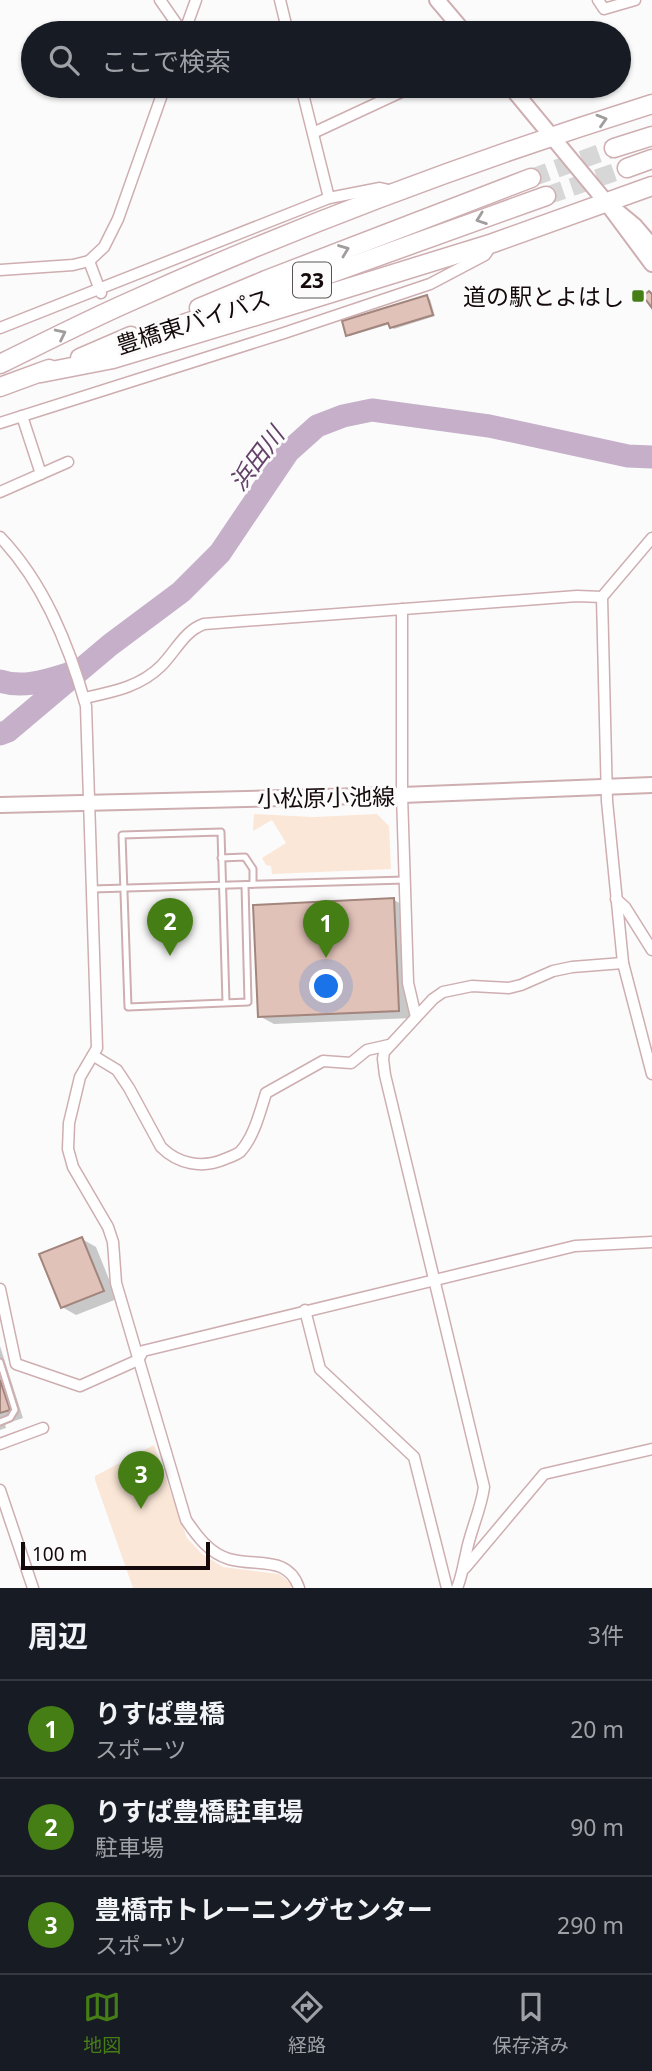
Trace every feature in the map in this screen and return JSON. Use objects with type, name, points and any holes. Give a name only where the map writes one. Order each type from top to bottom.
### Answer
[{"type":"highway","name":"23","points":[[0,364],[129,302],[396,191],[551,136],[652,104]]},
{"type":"highway","points":[[614,148],[652,136]]},
{"type":"highway","points":[[627,168],[652,159]]},
{"type":"highway","name":"豊橋東バイパス","points":[[76,360],[266,280],[531,178]]},
{"type":"highway","name":"23","points":[[41,373],[113,359],[493,243],[652,186]]},
{"type":"highway","name":"豊橋東バイパス","points":[[0,387],[268,296],[546,196]]},
{"type":"main road","points":[[437,0],[455,21]]},
{"type":"main road","points":[[520,98],[606,202],[652,264]]},
{"type":"main road","points":[[606,202],[635,226],[652,246]]},
{"type":"main road","name":"小松原小池線","points":[[0,805],[402,795],[652,785]]},
{"type":"street","points":[[160,0],[175,21]]},
{"type":"street","points":[[188,21],[196,0]]},
{"type":"street","points":[[280,0],[285,21]]},
{"type":"street","points":[[598,0],[604,9],[635,0]]},
{"type":"street","points":[[0,270],[73,265],[89,261],[104,247],[111,235],[161,98]]},
{"type":"street","points":[[304,98],[329,198]]},
{"type":"street","points":[[313,134],[389,98]]},
{"type":"street","points":[[0,328],[100,291],[329,198],[380,188],[396,191]]},
{"type":"street","points":[[0,423],[130,376],[430,284],[485,255],[493,243]]},
{"type":"street","points":[[89,261],[100,291]]},
{"type":"street","points":[[22,416],[41,474]]},
{"type":"street","points":[[0,492],[68,462]]},
{"type":"street","points":[[0,537],[35,579],[84,694],[97,1048],[80,1077],[69,1123],[68,1149],[73,1167],[110,1235],[117,1283],[186,1520],[202,1543],[227,1559],[286,1567],[295,1577],[299,1588]]},
{"type":"street","points":[[652,538],[601,597],[607,786],[616,899],[623,963],[652,1074]]},
{"type":"street","points":[[84,694],[120,690],[138,683],[160,667],[192,628],[204,624],[578,596],[601,597]]},
{"type":"street","points":[[402,609],[402,795],[408,984],[416,1017]]},
{"type":"street","points":[[616,899],[625,907],[652,950]]},
{"type":"street","points":[[465,1569],[466,1555],[484,1487],[383,1059],[389,1045],[433,999],[451,989],[472,986],[509,988],[553,971],[623,963]]},
{"type":"street","points":[[93,1056],[117,1070],[161,1147],[182,1162],[199,1165],[216,1163],[239,1153],[253,1132],[266,1093],[323,1061],[351,1063],[367,1050],[389,1045]]},
{"type":"street","points":[[0,1289],[16,1364],[80,1386],[138,1360],[143,1351],[575,1246],[652,1241]]},
{"type":"street","points":[[305,1310],[320,1369],[414,1457],[447,1588]]},
{"type":"street","points":[[0,1444],[43,1428]]},
{"type":"street","points":[[457,1588],[465,1569],[544,1474],[652,1449]]},
{"type":"street","points":[[0,1490],[33,1588]]},
{"type":"lane","points":[[226,1003],[221,831],[122,835],[128,1007],[226,1003],[248,1002],[245,885]]},
{"type":"lane","points":[[221,858],[245,857],[253,869],[253,884]]},
{"type":"lane","points":[[92,889],[405,880]]},
{"type":"lane","points":[[0,1362],[7,1392],[15,1410],[10,1418],[0,1422]]},
{"type":"shaded area","points":[[254,814],[313,817],[377,814],[389,826],[391,869],[272,874],[271,866],[266,865],[262,858],[286,843],[272,820],[253,831]]},
{"type":"shaded area","points":[[154,1445],[187,1538],[202,1554],[223,1567],[279,1574],[291,1583],[291,1588],[133,1588],[95,1476]]},
{"type":"building","points":[[649,291],[652,294],[652,308],[643,296]]},
{"type":"building","points":[[427,295],[433,315],[390,328],[388,323],[346,336],[342,321]]},
{"type":"building","points":[[394,898],[399,1011],[258,1017],[253,905]]},
{"type":"building","points":[[82,1237],[104,1291],[61,1308],[39,1254]]},
{"type":"building","points":[[0,1380],[10,1410],[0,1413]]},
{"type":"waterway","name":"浜田川","points":[[0,734],[8,731],[110,645],[181,592],[220,553],[288,452],[317,426],[343,416],[372,410],[489,426],[628,456],[652,457]]},
{"type":"waterway","name":"浜田川","points":[[0,681],[27,684],[71,673]]},
{"type":"tunnel","points":[[531,178],[614,148]]},
{"type":"tunnel","points":[[546,196],[627,168]]},
{"type":"place","name":"道の駅とよはし","points":[[638,296]]},
{"type":"place","name":"りすぱ豊橋駐車場","points":[[170,956]]},
{"type":"place","name":"りすぱ豊橋","points":[[326,958]]},
{"type":"place","name":"豊橋市トレーニングセンター","points":[[141,1509]]}]
